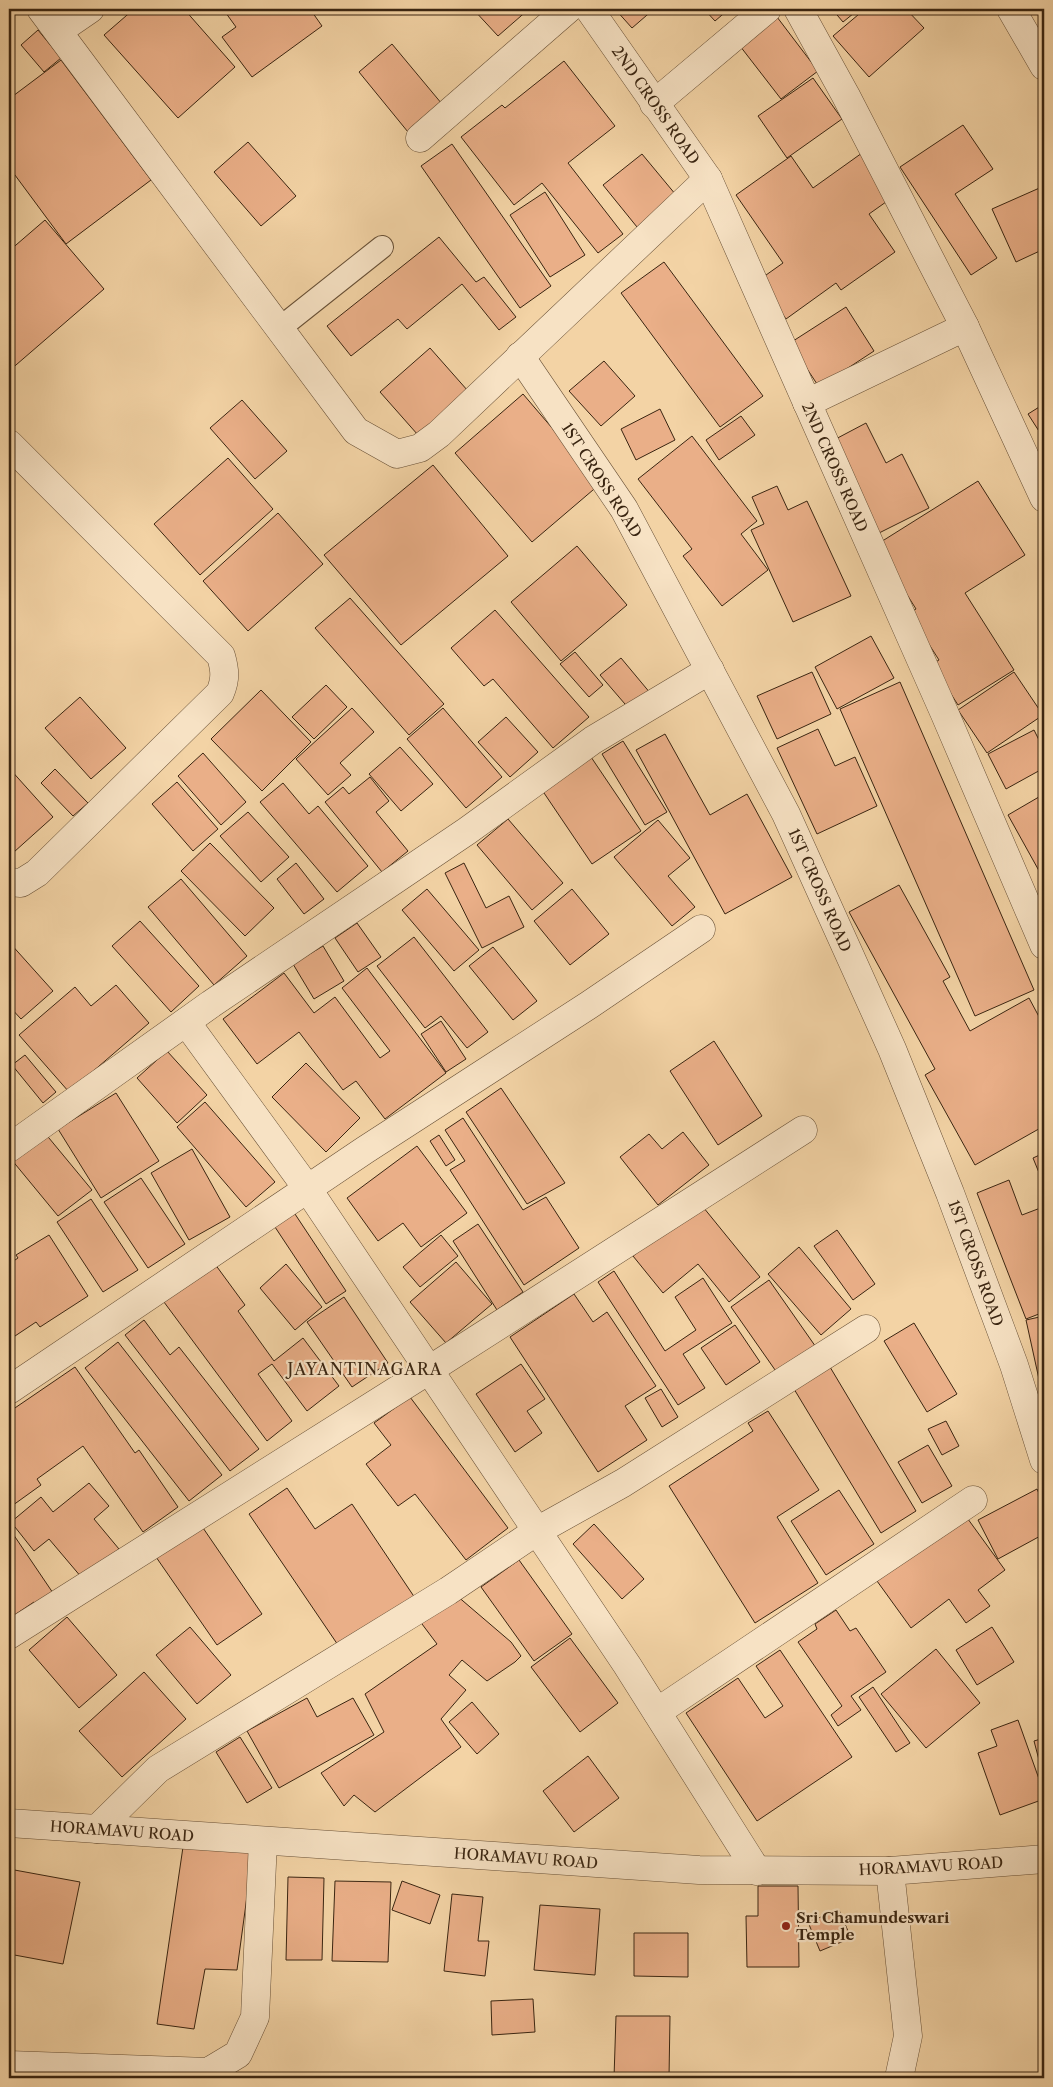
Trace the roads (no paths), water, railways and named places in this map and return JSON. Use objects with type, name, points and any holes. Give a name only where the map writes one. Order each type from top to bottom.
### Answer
[{"type":"street","points":[[41,9],[356,431],[397,454],[420,448],[439,434],[708,179]]},
{"type":"street","points":[[58,31],[90,9]]},
{"type":"street","points":[[420,138],[568,9]]},
{"type":"street","name":"2ND CROSS ROAD","points":[[589,9],[708,179],[1044,945]]},
{"type":"street","points":[[654,104],[767,9]]},
{"type":"street","points":[[798,9],[846,96],[965,326],[1044,498]]},
{"type":"street","points":[[1011,9],[1044,66]]},
{"type":"street","points":[[807,403],[965,326]]},
{"type":"street","name":"1ST CROSS ROAD","points":[[520,356],[624,509],[786,814],[892,1049],[950,1193],[1014,1365],[1044,1460]]},
{"type":"street","points":[[9,444],[221,656],[225,668],[225,681],[220,693],[37,873],[22,883],[9,882]]},
{"type":"street","points":[[9,1148],[186,1022],[467,831],[593,740],[710,670]]},
{"type":"street","points":[[9,1390],[307,1188],[589,1005],[701,929]]},
{"type":"street","points":[[186,1022],[307,1188],[657,1712],[757,1871]]},
{"type":"street","points":[[9,1635],[429,1370],[803,1130]]},
{"type":"street","points":[[97,1829],[158,1769],[448,1591],[537,1531],[623,1483],[866,1329]]},
{"type":"street","points":[[657,1712],[973,1500]]},
{"type":"street","name":"HORAMAVU ROAD","points":[[9,1823],[699,1870],[890,1871],[1044,1859]]},
{"type":"street","points":[[9,2066],[208,2072],[238,2054],[255,2017],[264,1841]]},
{"type":"street","points":[[890,1871],[908,2036],[899,2078]]},
{"type":"lane","points":[[280,328],[382,247]]},
{"type":"place","name":"Sri Chamundeswari Temple","points":[[786,1926]]},
{"type":"district","name":"JAYANTINAGARA","points":[[365,1369]]}]
